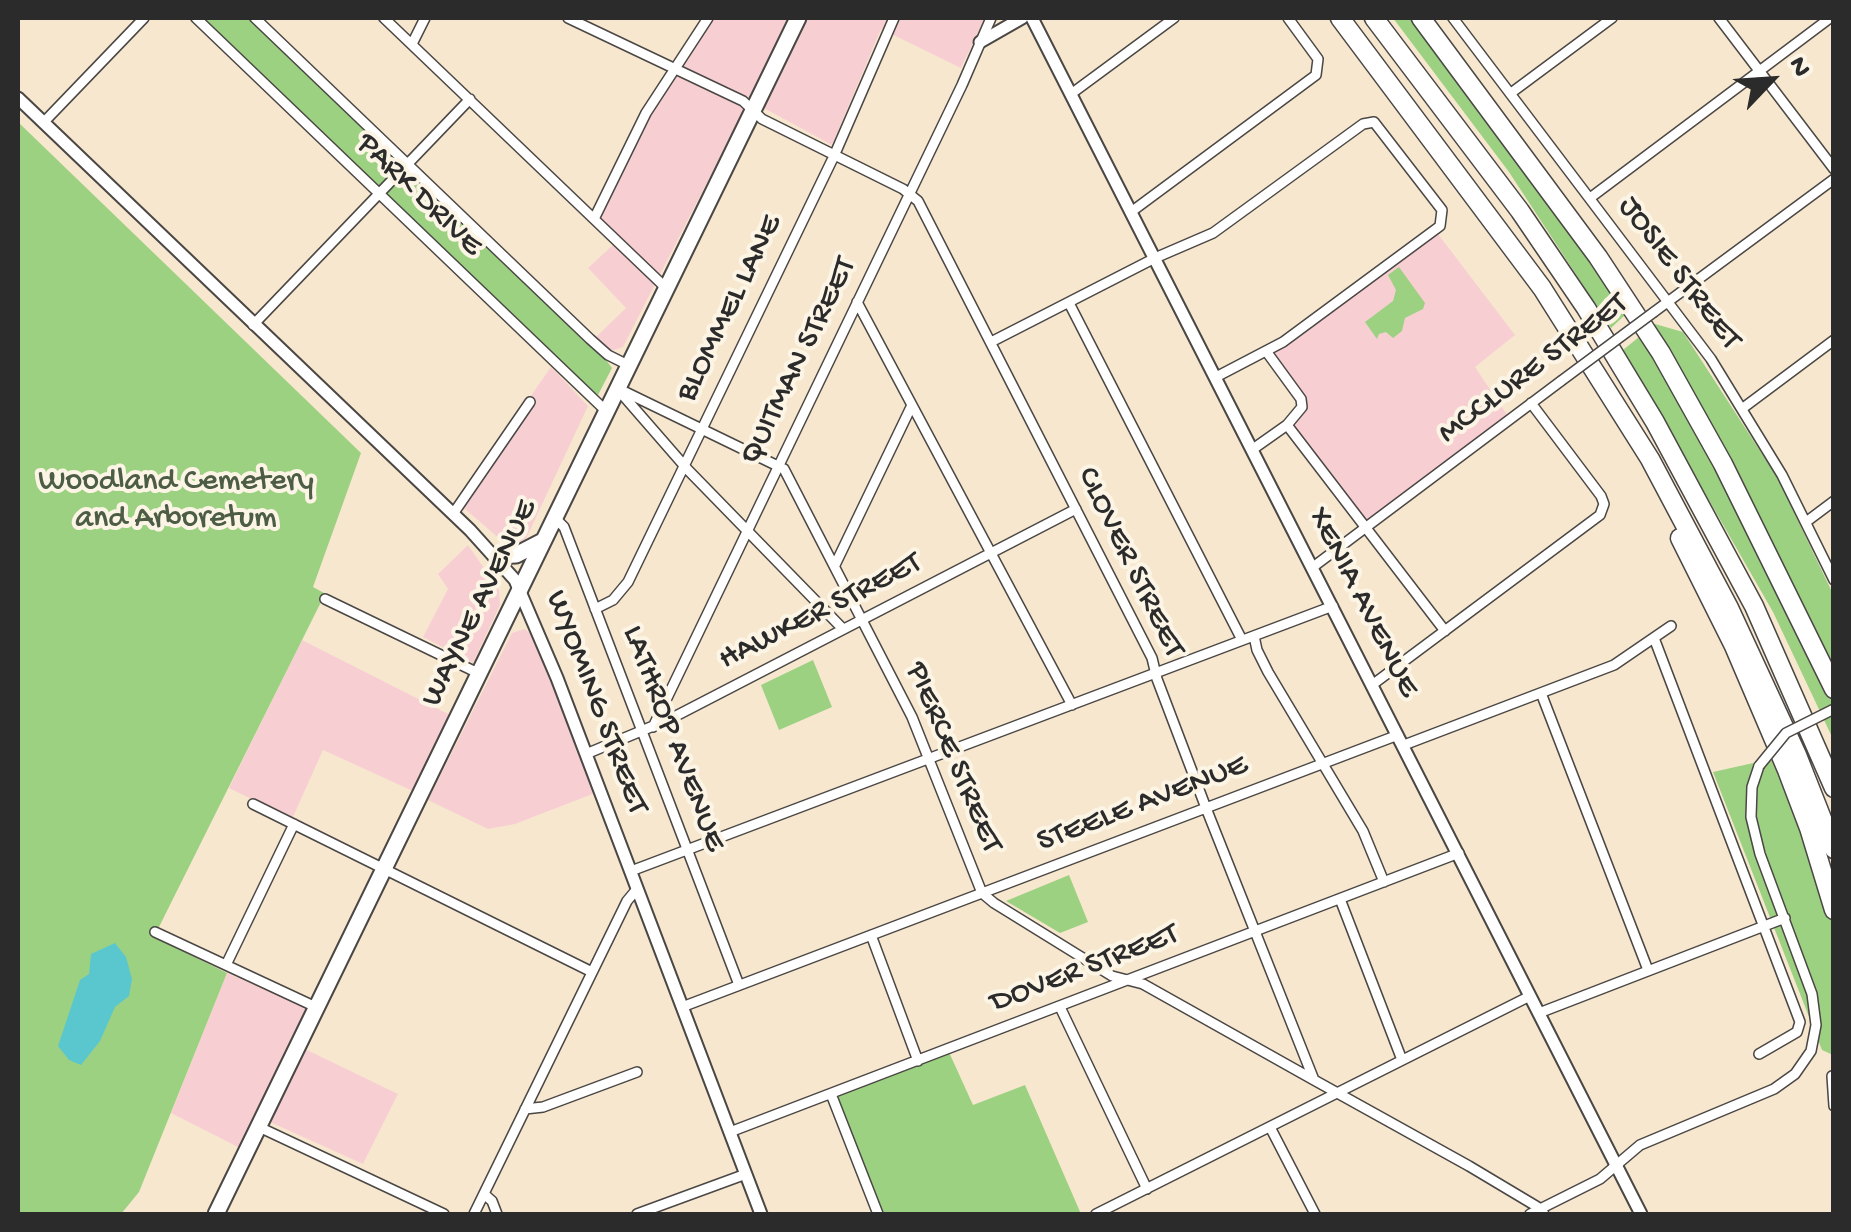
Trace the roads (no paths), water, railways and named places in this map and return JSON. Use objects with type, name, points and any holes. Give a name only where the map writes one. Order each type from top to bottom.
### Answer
[{"type":"highway","points":[[1340,18],[1520,258],[1603,381],[1729,608],[1797,755],[1834,849]]},
{"type":"highway","points":[[1374,18],[1520,211],[1586,308],[1656,422],[1834,756]]},
{"type":"highway","points":[[1421,18],[1598,258],[1661,353],[1723,464],[1834,689]]},
{"type":"highway","points":[[1603,381],[1734,646],[1793,784],[1834,910]]},
{"type":"highway","points":[[1754,606],[1834,788]]},
{"type":"main road","name":"WAYNE AVENUE","points":[[216,1214],[798,18]]},
{"type":"main road","points":[[496,556],[516,555],[542,542]]},
{"type":"street","points":[[43,123],[144,18]]},
{"type":"street","name":"PARK DRIVE","points":[[196,18],[605,410]]},
{"type":"street","name":"PARK DRIVE","points":[[255,18],[590,339],[608,355],[628,365]]},
{"type":"street","points":[[384,18],[666,288]]},
{"type":"street","points":[[412,44],[424,18]]},
{"type":"street","points":[[568,18],[743,101],[762,119],[908,193]]},
{"type":"street","points":[[594,219],[646,113],[708,18]]},
{"type":"street","name":"BLOMMEL LANE","points":[[595,609],[612,600],[628,582],[834,156],[894,18]]},
{"type":"street","name":"QUITMAN STREET","points":[[653,728],[990,18]]},
{"type":"street","points":[[980,42],[1022,18]]},
{"type":"street","name":"XENIA AVENUE","points":[[1032,18],[1642,1214]]},
{"type":"street","points":[[1071,94],[1174,18]]},
{"type":"street","points":[[1131,212],[1316,76],[1318,60],[1288,18]]},
{"type":"street","name":"JOSIE STREET","points":[[1453,18],[1668,302],[1743,408],[1833,578]]},
{"type":"street","points":[[1511,93],[1612,18]]},
{"type":"street","points":[[1720,18],[1834,169]]},
{"type":"street","points":[[1590,198],[1830,18]]},
{"type":"street","name":"WYOMING STREET","points":[[18,98],[454,514],[496,556],[520,588],[761,1214]]},
{"type":"street","points":[[253,325],[470,99]]},
{"type":"street","points":[[991,342],[1228,224],[1363,124],[1378,125],[1444,216],[1440,226],[1283,342],[1216,376]]},
{"type":"street","name":"MCCLURE STREET","points":[[1313,567],[1834,178]]},
{"type":"street","name":"CLOVER STREET","points":[[908,193],[918,202],[1158,672],[1157,680],[1314,1080]]},
{"type":"street","points":[[856,302],[1072,705]]},
{"type":"street","points":[[1069,303],[1242,640]]},
{"type":"street","points":[[1743,408],[1834,340]]},
{"type":"street","points":[[1253,449],[1301,411],[1302,403],[1266,351]]},
{"type":"street","points":[[616,387],[778,464]]},
{"type":"street","points":[[616,387],[684,465],[844,629]]},
{"type":"street","points":[[454,514],[530,402]]},
{"type":"street","points":[[1372,684],[1600,514],[1604,504],[1532,403]]},
{"type":"street","points":[[835,565],[912,405]]},
{"type":"street","points":[[1286,424],[1444,630]]},
{"type":"street","name":"PIERCE STREET","points":[[778,464],[835,565],[930,758],[982,893],[1112,976],[1144,984],[1314,1080]]},
{"type":"street","points":[[1806,522],[1834,501]]},
{"type":"street","name":"HAWKER STREET","points":[[586,754],[653,728],[1076,509]]},
{"type":"street","name":"LATHROP AVENUE","points":[[552,518],[557,517],[564,527],[739,985]]},
{"type":"street","points":[[325,600],[478,673]]},
{"type":"street","points":[[631,872],[1333,606]]},
{"type":"street","name":"STEELE AVENUE","points":[[682,1007],[1324,763],[1541,694],[1614,666],[1671,626]]},
{"type":"street","points":[[1254,636],[1268,672],[1373,849],[1384,882]]},
{"type":"street","points":[[1654,638],[1800,1022],[1797,1032],[1759,1054]]},
{"type":"street","points":[[1541,694],[1648,970]]},
{"type":"street","points":[[1530,1214],[1542,1212],[1617,1167],[1640,1145],[1774,1089],[1804,1062],[1815,1038],[1816,1009],[1760,854],[1751,817],[1752,787],[1759,766],[1786,733],[1834,710]]},
{"type":"street","points":[[253,804],[592,972]]},
{"type":"street","points":[[226,965],[294,824]]},
{"type":"street","name":"DOVER STREET","points":[[730,1132],[1458,852]]},
{"type":"street","points":[[474,1214],[627,901],[637,888]]},
{"type":"street","points":[[1340,899],[1402,1060]]},
{"type":"street","points":[[1539,1013],[1785,918]]},
{"type":"street","points":[[154,932],[318,1008]]},
{"type":"street","points":[[872,935],[918,1061]]},
{"type":"street","points":[[1096,1214],[1530,996]]},
{"type":"street","points":[[1060,1007],[1148,1189]]},
{"type":"street","points":[[525,1109],[543,1107],[637,1072]]},
{"type":"street","points":[[1832,1076],[1834,1106]]},
{"type":"street","points":[[1314,1080],[1542,1212]]},
{"type":"street","points":[[831,1094],[878,1214]]},
{"type":"street","points":[[259,1127],[444,1214]]},
{"type":"street","points":[[1270,1128],[1315,1214]]},
{"type":"street","points":[[637,1214],[746,1174]]},
{"type":"street","points":[[484,1194],[497,1214]]},
{"type":"water","points":[[115,943],[126,957],[132,979],[129,996],[115,1007],[100,1041],[81,1065],[69,1060],[58,1046],[80,980],[89,974],[91,954]]},
{"type":"park label","name":"Woodland Cemetery and Arboretum","points":[[176,502]]}]
